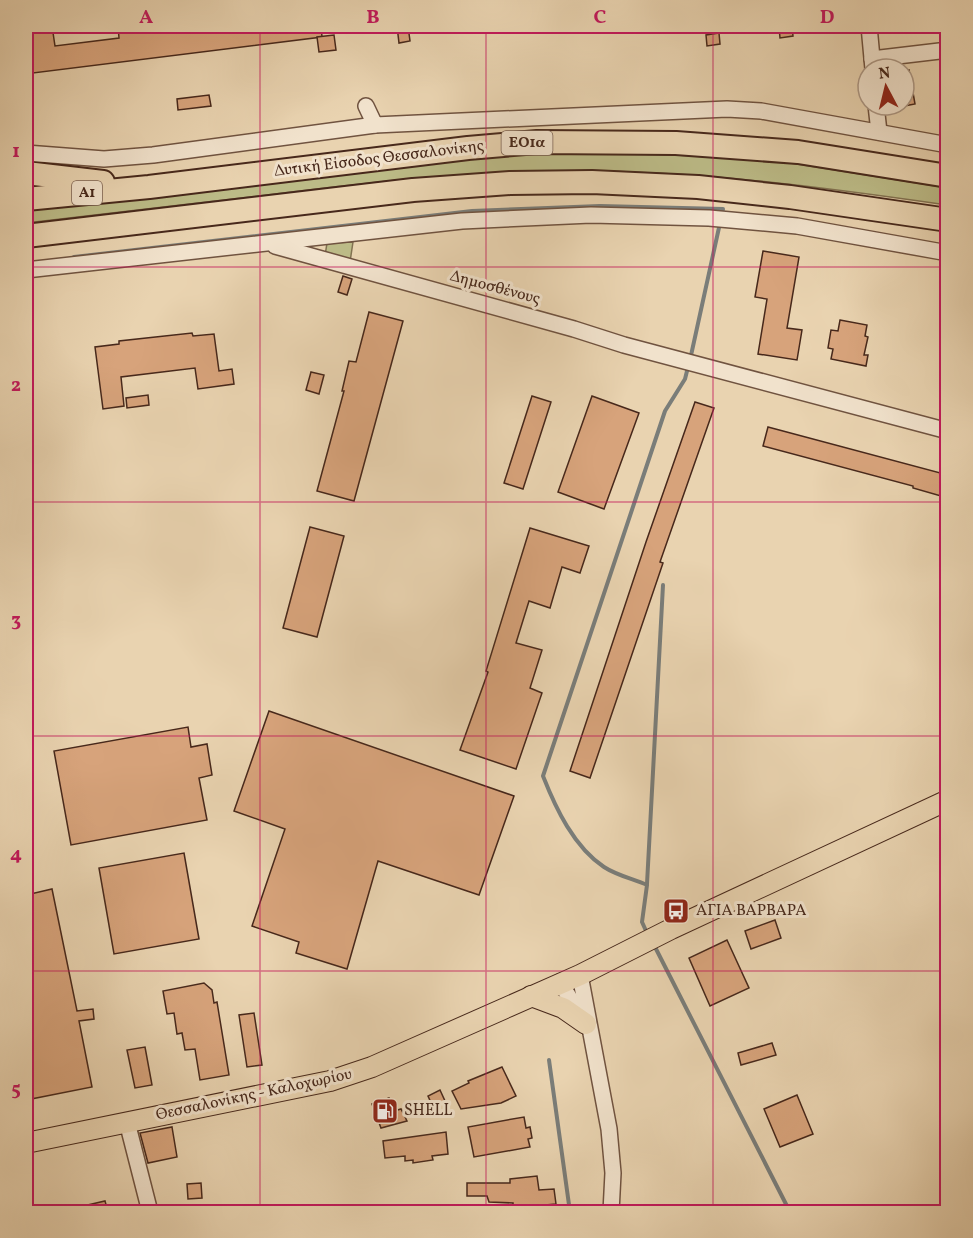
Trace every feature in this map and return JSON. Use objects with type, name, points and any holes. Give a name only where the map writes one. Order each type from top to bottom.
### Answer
[{"type":"highway","name":"Δυτική Είσοδος Θεσσαλονίκης","points":[[26,199],[149,187],[468,148],[548,142],[676,143],[798,152],[948,176]]},
{"type":"highway","points":[[26,173],[149,187]]},
{"type":"highway","name":"Δυτική Είσοδος Θεσσαλονίκης","points":[[26,236],[413,190],[510,183],[592,182],[698,187],[790,197],[948,220]]},
{"type":"main road","name":"Θεσσαλονίκης - Καλοχωρίου","points":[[26,1143],[330,1081],[372,1067],[580,975],[671,928],[948,800]]},
{"type":"main road","points":[[531,996],[563,1008],[588,1030]]},
{"type":"street","points":[[869,26],[872,57]]},
{"type":"street","points":[[910,57],[948,50]]},
{"type":"street","points":[[366,106],[375,125]]},
{"type":"street","points":[[26,153],[104,159],[153,155],[375,125],[727,108],[761,111],[948,145]]},
{"type":"street","points":[[877,117],[879,132]]},
{"type":"street","points":[[266,244],[462,221],[526,216],[613,215],[710,218],[797,226],[948,253]]},
{"type":"street","name":"Δημοσθένους","points":[[26,270],[266,244],[676,359],[948,431]]},
{"type":"street","points":[[580,975],[588,1030],[601,1081],[609,1129],[613,1173],[611,1212]]},
{"type":"street","points":[[560,982],[588,1030]]},
{"type":"street","points":[[127,1122],[150,1212]]},
{"type":"shaded area","points":[[508,151],[676,155],[778,161],[948,188],[947,205],[805,186],[663,173],[531,171],[384,181],[26,223],[26,205]]},
{"type":"shaded area","points":[[353,242],[350,262],[325,256],[327,243]]},
{"type":"building","points":[[27,26],[52,26],[55,46],[119,38],[118,26],[165,26],[165,32],[214,26],[321,26],[322,37],[33,73]]},
{"type":"building","points":[[397,26],[408,26],[410,41],[399,43]]},
{"type":"building","points":[[792,26],[793,36],[780,38],[779,27]]},
{"type":"building","points":[[719,33],[720,44],[707,46],[706,35]]},
{"type":"building","points":[[334,35],[336,50],[319,52],[317,37]]},
{"type":"building","points":[[209,95],[211,106],[178,110],[177,99]]},
{"type":"building","points":[[763,251],[799,257],[787,328],[802,330],[797,360],[758,354],[767,299],[755,297]]},
{"type":"building","points":[[343,276],[352,279],[347,295],[338,292]]},
{"type":"building","points":[[369,312],[403,321],[354,501],[317,491],[344,391],[342,391],[349,361],[356,362]]},
{"type":"building","points":[[840,320],[867,325],[865,336],[868,337],[864,355],[868,355],[866,366],[831,359],[833,349],[828,348],[831,330],[838,331]]},
{"type":"building","points":[[192,333],[193,336],[214,334],[219,371],[232,369],[234,384],[198,389],[195,368],[121,377],[124,406],[103,409],[95,347],[119,344],[119,341]]},
{"type":"building","points":[[311,372],[324,375],[319,394],[306,390]]},
{"type":"building","points":[[148,395],[149,405],[127,408],[126,398]]},
{"type":"building","points":[[532,396],[551,402],[523,489],[504,483]]},
{"type":"building","points":[[592,396],[639,413],[604,509],[558,492]]},
{"type":"building","points":[[695,402],[714,408],[660,562],[663,563],[590,778],[570,771]]},
{"type":"building","points":[[768,427],[948,475],[948,498],[913,488],[913,486],[763,446]]},
{"type":"building","points":[[310,527],[344,536],[317,637],[283,628]]},
{"type":"building","points":[[530,528],[589,546],[580,573],[562,567],[550,608],[529,601],[516,643],[542,650],[530,688],[542,693],[516,769],[460,750],[488,672],[486,671]]},
{"type":"building","points":[[269,711],[514,796],[479,895],[378,861],[347,969],[296,953],[299,942],[252,926],[285,829],[234,811]]},
{"type":"building","points":[[188,727],[191,747],[207,744],[212,775],[199,778],[207,820],[71,845],[54,751]]},
{"type":"building","points":[[184,853],[199,939],[114,954],[99,868]]},
{"type":"building","points":[[52,889],[77,1011],[93,1009],[94,1019],[79,1021],[92,1087],[26,1100],[26,895]]},
{"type":"building","points":[[775,920],[781,938],[751,949],[745,931]]},
{"type":"building","points":[[727,940],[749,988],[710,1006],[689,958]]},
{"type":"building","points":[[204,983],[212,990],[214,1003],[217,1002],[229,1075],[200,1080],[195,1049],[185,1050],[182,1033],[177,1034],[174,1013],[167,1014],[163,991]]},
{"type":"building","points":[[254,1013],[262,1065],[247,1067],[239,1015]]},
{"type":"building","points":[[772,1043],[776,1055],[741,1065],[738,1053]]},
{"type":"building","points":[[145,1047],[152,1085],[135,1088],[127,1050]]},
{"type":"building","points":[[502,1067],[516,1096],[501,1103],[461,1109],[452,1091],[469,1083],[468,1081]]},
{"type":"building","points":[[440,1090],[445,1101],[433,1107],[428,1096]]},
{"type":"building","points":[[797,1095],[813,1134],[780,1147],[764,1109]]},
{"type":"building","points":[[389,1098],[394,1111],[401,1109],[407,1121],[381,1128],[372,1104]]},
{"type":"building","points":[[524,1117],[526,1128],[530,1127],[532,1138],[528,1139],[530,1147],[474,1157],[468,1127]]},
{"type":"building","points":[[172,1127],[177,1157],[148,1163],[140,1133]]},
{"type":"building","points":[[446,1132],[448,1154],[432,1156],[433,1160],[413,1163],[413,1160],[405,1161],[405,1156],[385,1158],[383,1141]]},
{"type":"building","points":[[537,1176],[539,1190],[554,1189],[556,1204],[513,1208],[513,1203],[489,1202],[487,1196],[467,1196],[467,1183],[510,1183],[510,1179]]},
{"type":"building","points":[[201,1183],[202,1198],[188,1199],[187,1184]]},
{"type":"building","points":[[105,1201],[108,1212],[70,1212],[70,1209]]},
{"type":"waterway","points":[[74,257],[472,211],[600,206],[723,209],[721,216]]},
{"type":"waterway","points":[[690,360],[720,223]]},
{"type":"waterway","points":[[647,933],[642,922],[647,885],[619,875],[593,859],[567,826],[543,776],[665,411],[685,379],[688,367]]},
{"type":"waterway","points":[[647,884],[663,585]]},
{"type":"waterway","points":[[654,945],[790,1212]]},
{"type":"waterway","points":[[549,1060],[570,1212]]},
{"type":"place","name":"ΑΓΙΑ ΒΑΡΒΑΡΑ","points":[[676,911]]},
{"type":"place","name":"SHELL","points":[[385,1111]]}]
